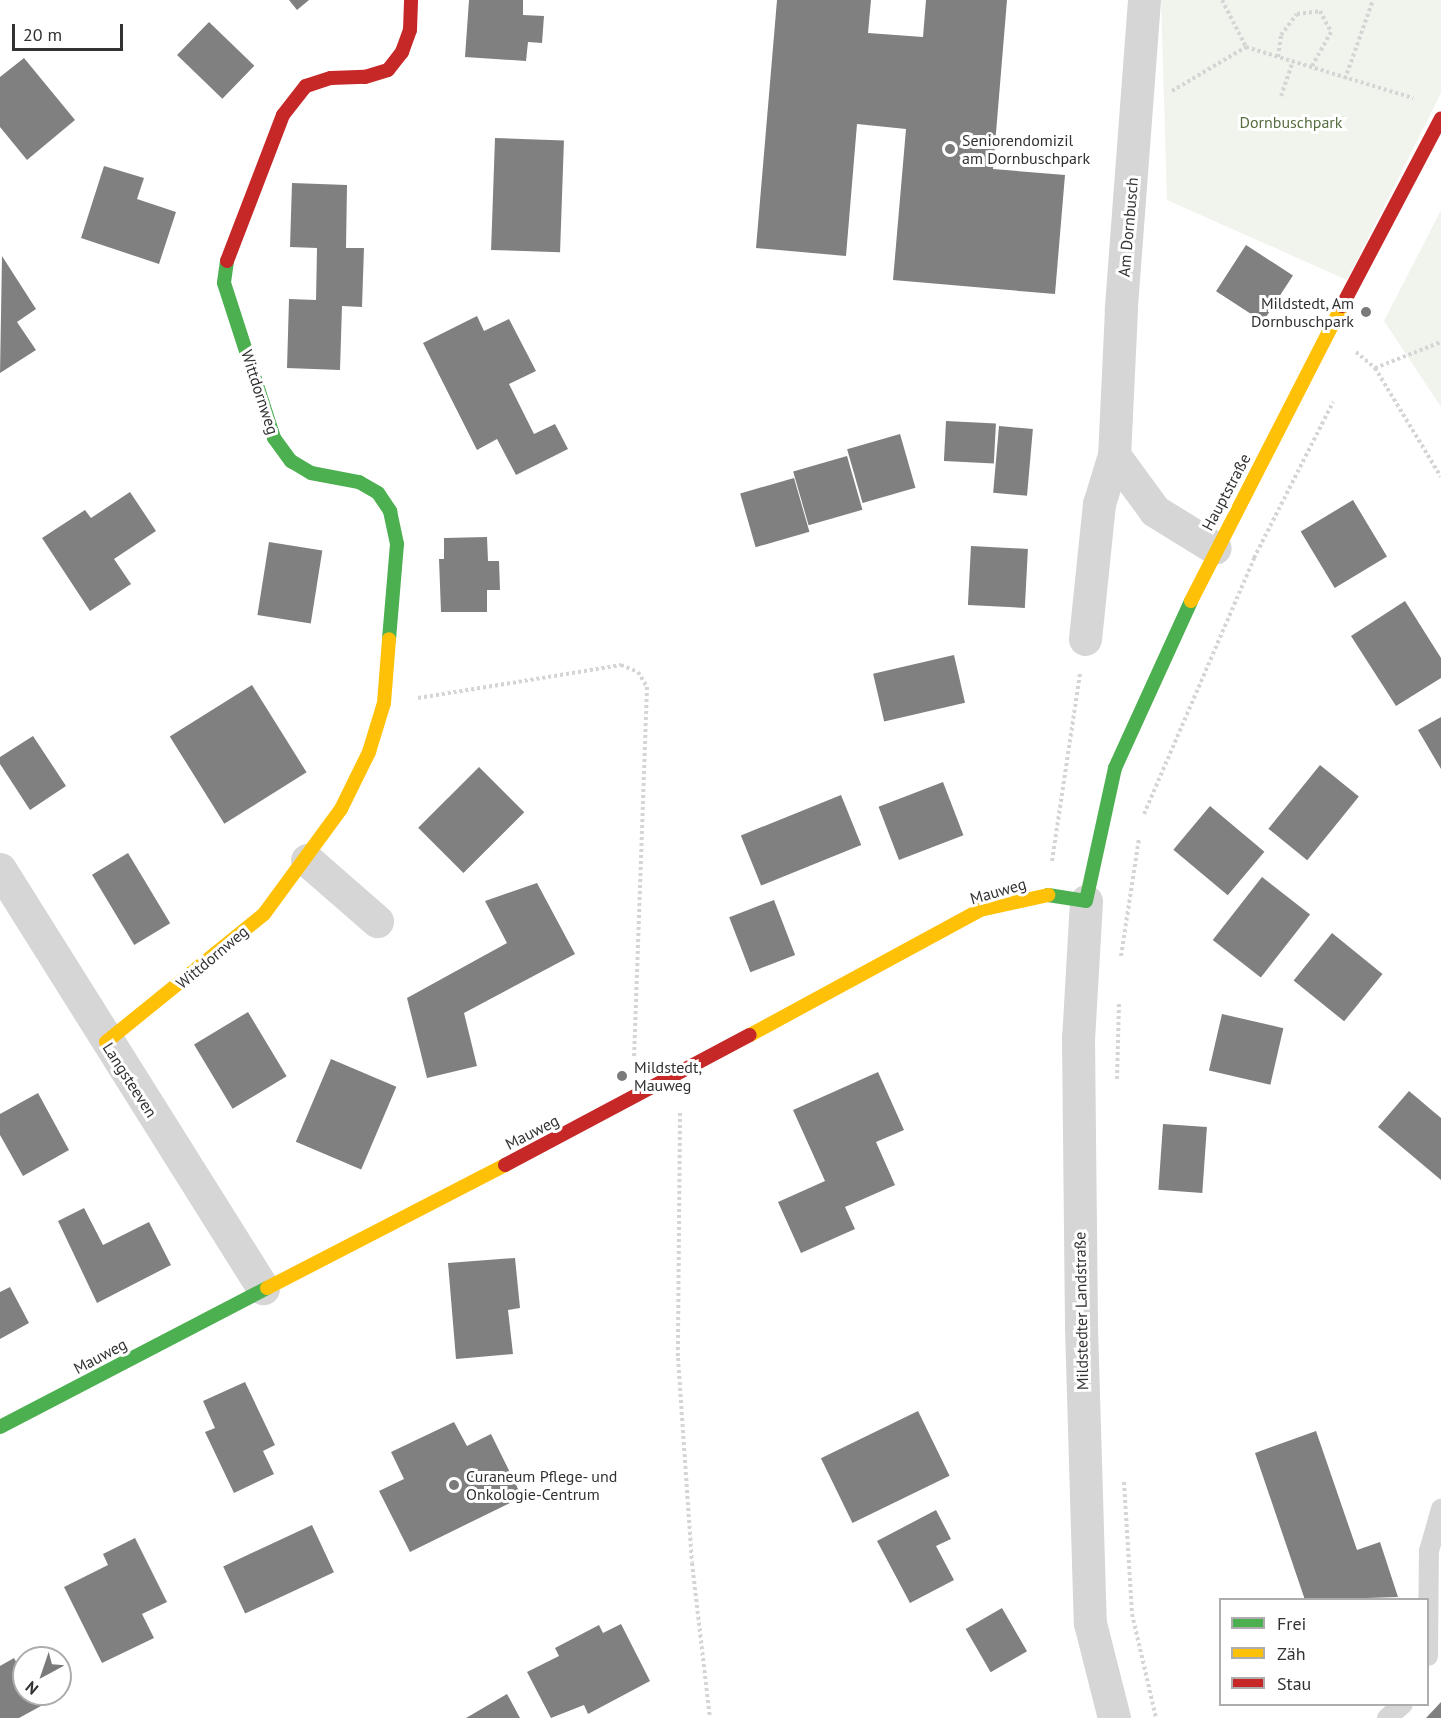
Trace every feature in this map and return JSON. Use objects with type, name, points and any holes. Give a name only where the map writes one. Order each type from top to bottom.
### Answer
[{"type":"street","name":"Wittdornweg","points":[[106,1042],[264,914],[307,860],[341,809],[369,752],[384,703],[398,544],[390,511],[378,493],[359,482],[310,473],[291,461],[274,438],[224,283],[228,250],[283,115],[306,86],[331,78],[365,77],[388,70],[402,52],[410,30],[411,0]]},
{"type":"street","name":"Am Dornbusch","points":[[1085,639],[1099,504],[1114,455],[1121,309],[1138,111],[1144,0]]},
{"type":"street","name":"Hauptstraße","points":[[1086,901],[1115,768],[1215,548],[1441,118]]},
{"type":"street","points":[[1114,455],[1155,511],[1215,548]]},
{"type":"street","points":[[307,860],[377,921]]},
{"type":"street","name":"Langsteeven","points":[[0,869],[106,1042],[263,1288]]},
{"type":"street","name":"Mauweg","points":[[0,1427],[263,1288],[633,1099],[980,910],[1047,895],[1086,901]]},
{"type":"street","name":"Mildstedter Landstraße","points":[[1086,901],[1078,1050],[1090,1611],[1114,1718]]},
{"type":"lane","points":[[1429,1598],[1429,1551],[1441,1509]]},
{"type":"lane","points":[[1387,1718],[1401,1706]]},
{"type":"path","points":[[1222,0],[1246,47],[1344,79],[1420,100]]},
{"type":"path","points":[[1344,79],[1373,0]]},
{"type":"path","points":[[1278,57],[1281,35],[1297,14],[1320,11],[1331,32],[1311,68]]},
{"type":"path","points":[[1138,111],[1246,47]]},
{"type":"path","points":[[1281,96],[1293,62]]},
{"type":"path","points":[[1329,330],[1375,368],[1441,477]]},
{"type":"path","points":[[1375,368],[1441,342]]},
{"type":"path","points":[[1142,818],[1254,558],[1335,405],[1308,372]]},
{"type":"path","points":[[1047,895],[1085,639]]},
{"type":"path","points":[[384,703],[621,664],[638,672],[647,687],[633,1099]]},
{"type":"path","points":[[1120,967],[1140,829]]},
{"type":"path","points":[[1117,1085],[1119,991]]},
{"type":"path","points":[[681,1073],[678,1358],[692,1563],[710,1718]]},
{"type":"path","points":[[1124,1474],[1132,1614],[1156,1718]]},
{"type":"green space","name":"Dornbuschpark","points":[[1161,0],[1441,0],[1441,93],[1347,280],[1167,200]]},
{"type":"green space","points":[[1441,210],[1441,407],[1384,321]]},
{"type":"building","points":[[289,0],[309,0],[297,10]]},
{"type":"building","points":[[469,0],[523,0],[523,15],[544,16],[542,43],[528,42],[526,61],[465,57]]},
{"type":"building","name":"Seniorendomizil am Dornbuschpark","points":[[777,0],[871,0],[868,33],[923,37],[926,0],[1007,0],[993,169],[1065,175],[1055,294],[893,280],[906,129],[857,124],[846,256],[756,248]]},
{"type":"building","points":[[209,22],[254,66],[222,99],[177,55]]},
{"type":"building","points":[[24,58],[75,120],[27,160],[0,127],[0,77]]},
{"type":"building","points":[[495,138],[564,140],[560,252],[491,250]]},
{"type":"building","points":[[104,166],[144,178],[137,199],[176,212],[159,264],[81,238]]},
{"type":"building","points":[[292,183],[347,185],[346,248],[364,248],[362,307],[342,306],[340,370],[287,368],[289,299],[316,300],[317,248],[290,247]]},
{"type":"building","points":[[1246,245],[1293,275],[1263,322],[1216,291]]},
{"type":"building","points":[[2,256],[36,309],[17,322],[36,350],[0,373]]},
{"type":"building","points":[[477,316],[484,331],[509,319],[536,371],[509,384],[534,434],[555,424],[568,449],[516,475],[497,439],[477,450],[423,343]]},
{"type":"building","points":[[946,421],[996,424],[994,464],[944,461]]},
{"type":"building","points":[[999,426],[1033,429],[1027,496],[993,493]]},
{"type":"building","points":[[900,434],[915,488],[863,503],[847,449]]},
{"type":"building","points":[[847,456],[862,510],[809,525],[793,471]]},
{"type":"building","points":[[794,478],[809,532],[756,547],[740,493]]},
{"type":"building","points":[[130,492],[156,531],[114,559],[131,584],[90,611],[42,538],[85,510],[91,518]]},
{"type":"building","points":[[1353,500],[1387,557],[1335,588],[1301,531]]},
{"type":"building","points":[[487,537],[488,561],[499,561],[500,590],[487,590],[487,612],[441,612],[439,559],[444,559],[444,538]]},
{"type":"building","points":[[269,542],[322,550],[311,624],[257,615]]},
{"type":"building","points":[[971,546],[1028,549],[1025,608],[968,605]]},
{"type":"building","points":[[1405,601],[1441,658],[1441,678],[1396,706],[1351,636]]},
{"type":"building","points":[[954,655],[965,703],[884,721],[873,674]]},
{"type":"building","points":[[252,685],[307,772],[224,824],[170,736]]},
{"type":"building","points":[[1441,717],[1441,769],[1418,730]]},
{"type":"building","points":[[33,736],[66,786],[30,810],[0,764],[0,757]]},
{"type":"building","points":[[1320,765],[1359,796],[1307,860],[1268,829]]},
{"type":"building","points":[[479,767],[524,812],[463,873],[418,828]]},
{"type":"building","points":[[943,782],[963,835],[899,860],[879,807]]},
{"type":"building","points":[[841,795],[861,845],[761,886],[741,835]]},
{"type":"building","points":[[1210,806],[1264,852],[1228,895],[1173,850]]},
{"type":"building","points":[[128,853],[170,923],[134,945],[92,875]]},
{"type":"building","points":[[1262,877],[1310,915],[1261,978],[1213,940]]},
{"type":"building","points":[[537,883],[575,954],[464,1013],[477,1066],[427,1078],[407,998],[507,943],[485,901]]},
{"type":"building","points":[[774,900],[795,955],[750,972],[729,917]]},
{"type":"building","points":[[1332,933],[1383,974],[1344,1021],[1294,980]]},
{"type":"building","points":[[248,1012],[287,1076],[233,1109],[194,1044]]},
{"type":"building","points":[[1222,1014],[1283,1028],[1270,1085],[1209,1071]]},
{"type":"building","points":[[331,1059],[396,1087],[361,1170],[296,1142]]},
{"type":"building","points":[[878,1072],[904,1130],[876,1142],[895,1185],[845,1207],[855,1229],[801,1253],[778,1202],[825,1181],[793,1110]]},
{"type":"building","points":[[1409,1091],[1441,1118],[1441,1180],[1378,1127]]},
{"type":"building","points":[[38,1093],[69,1150],[23,1176],[0,1135],[0,1114]]},
{"type":"building","points":[[1163,1124],[1207,1127],[1202,1193],[1158,1190]]},
{"type":"building","points":[[84,1208],[103,1245],[149,1222],[171,1265],[97,1303],[58,1221]]},
{"type":"building","points":[[515,1258],[520,1308],[508,1310],[513,1354],[456,1359],[448,1263]]},
{"type":"building","points":[[10,1287],[29,1323],[0,1339],[0,1292]]},
{"type":"building","points":[[245,1382],[275,1445],[263,1451],[274,1474],[234,1493],[205,1432],[215,1428],[203,1401]]},
{"type":"building","points":[[918,1411],[950,1476],[852,1523],[821,1458]]},
{"type":"building","name":"Curaneum Pflege- und Onkologie-Centrum","points":[[454,1422],[467,1446],[491,1434],[522,1497],[410,1552],[379,1491],[404,1479],[391,1452]]},
{"type":"building","points":[[1316,1431],[1357,1550],[1380,1542],[1398,1597],[1304,1598],[1255,1453]]},
{"type":"building","points":[[936,1510],[951,1539],[936,1546],[954,1580],[910,1603],[877,1541]]},
{"type":"building","points":[[312,1525],[334,1572],[245,1614],[223,1566]]},
{"type":"building","points":[[135,1538],[167,1602],[142,1614],[154,1638],[102,1663],[64,1587],[108,1565],[103,1554]]},
{"type":"building","points":[[1002,1608],[1027,1651],[991,1672],[966,1629]]},
{"type":"building","points":[[621,1624],[650,1681],[588,1714],[584,1705],[551,1718],[527,1672],[559,1656],[555,1648],[599,1625],[603,1633]]},
{"type":"building","points":[[12,1659],[12,1706],[41,1706],[19,1718],[0,1718],[0,1666]]},
{"type":"building","points":[[507,1694],[520,1718],[466,1718]]},
{"type":"building","points":[[1441,1702],[1441,1718],[1426,1718]]},
{"type":"traffic: fast","points":[[227,261],[224,283],[274,438],[291,461],[311,473],[359,482],[378,493],[390,511],[397,544],[389,639]]},
{"type":"traffic: fast","points":[[1048,895],[1086,901],[1115,768],[1191,601]]},
{"type":"traffic: fast","points":[[0,1427],[267,1288]]},
{"type":"traffic: slow","points":[[1191,601],[1342,306]]},
{"type":"traffic: slow","points":[[106,1042],[264,914],[341,809],[369,752],[384,703],[389,639]]},
{"type":"traffic: slow","points":[[750,1035],[980,910],[1048,895]]},
{"type":"traffic: slow","points":[[267,1288],[505,1165]]},
{"type":"traffic: jam","points":[[227,261],[283,115],[306,86],[331,78],[365,77],[388,70],[402,52],[410,30],[411,0]]},
{"type":"traffic: jam","points":[[1342,306],[1441,118]]},
{"type":"traffic: jam","points":[[505,1165],[750,1035]]},
{"type":"place","name":"Seniorendomizil am Dornbuschpark","points":[[950,149]]},
{"type":"place","name":"Mildstedt, Am Dornbuschpark","points":[[1366,312]]},
{"type":"place","name":"Mildstedt, Mauweg","points":[[622,1076]]},
{"type":"place","name":"Curaneum Pflege- und Onkologie-Centrum","points":[[454,1485]]}]
